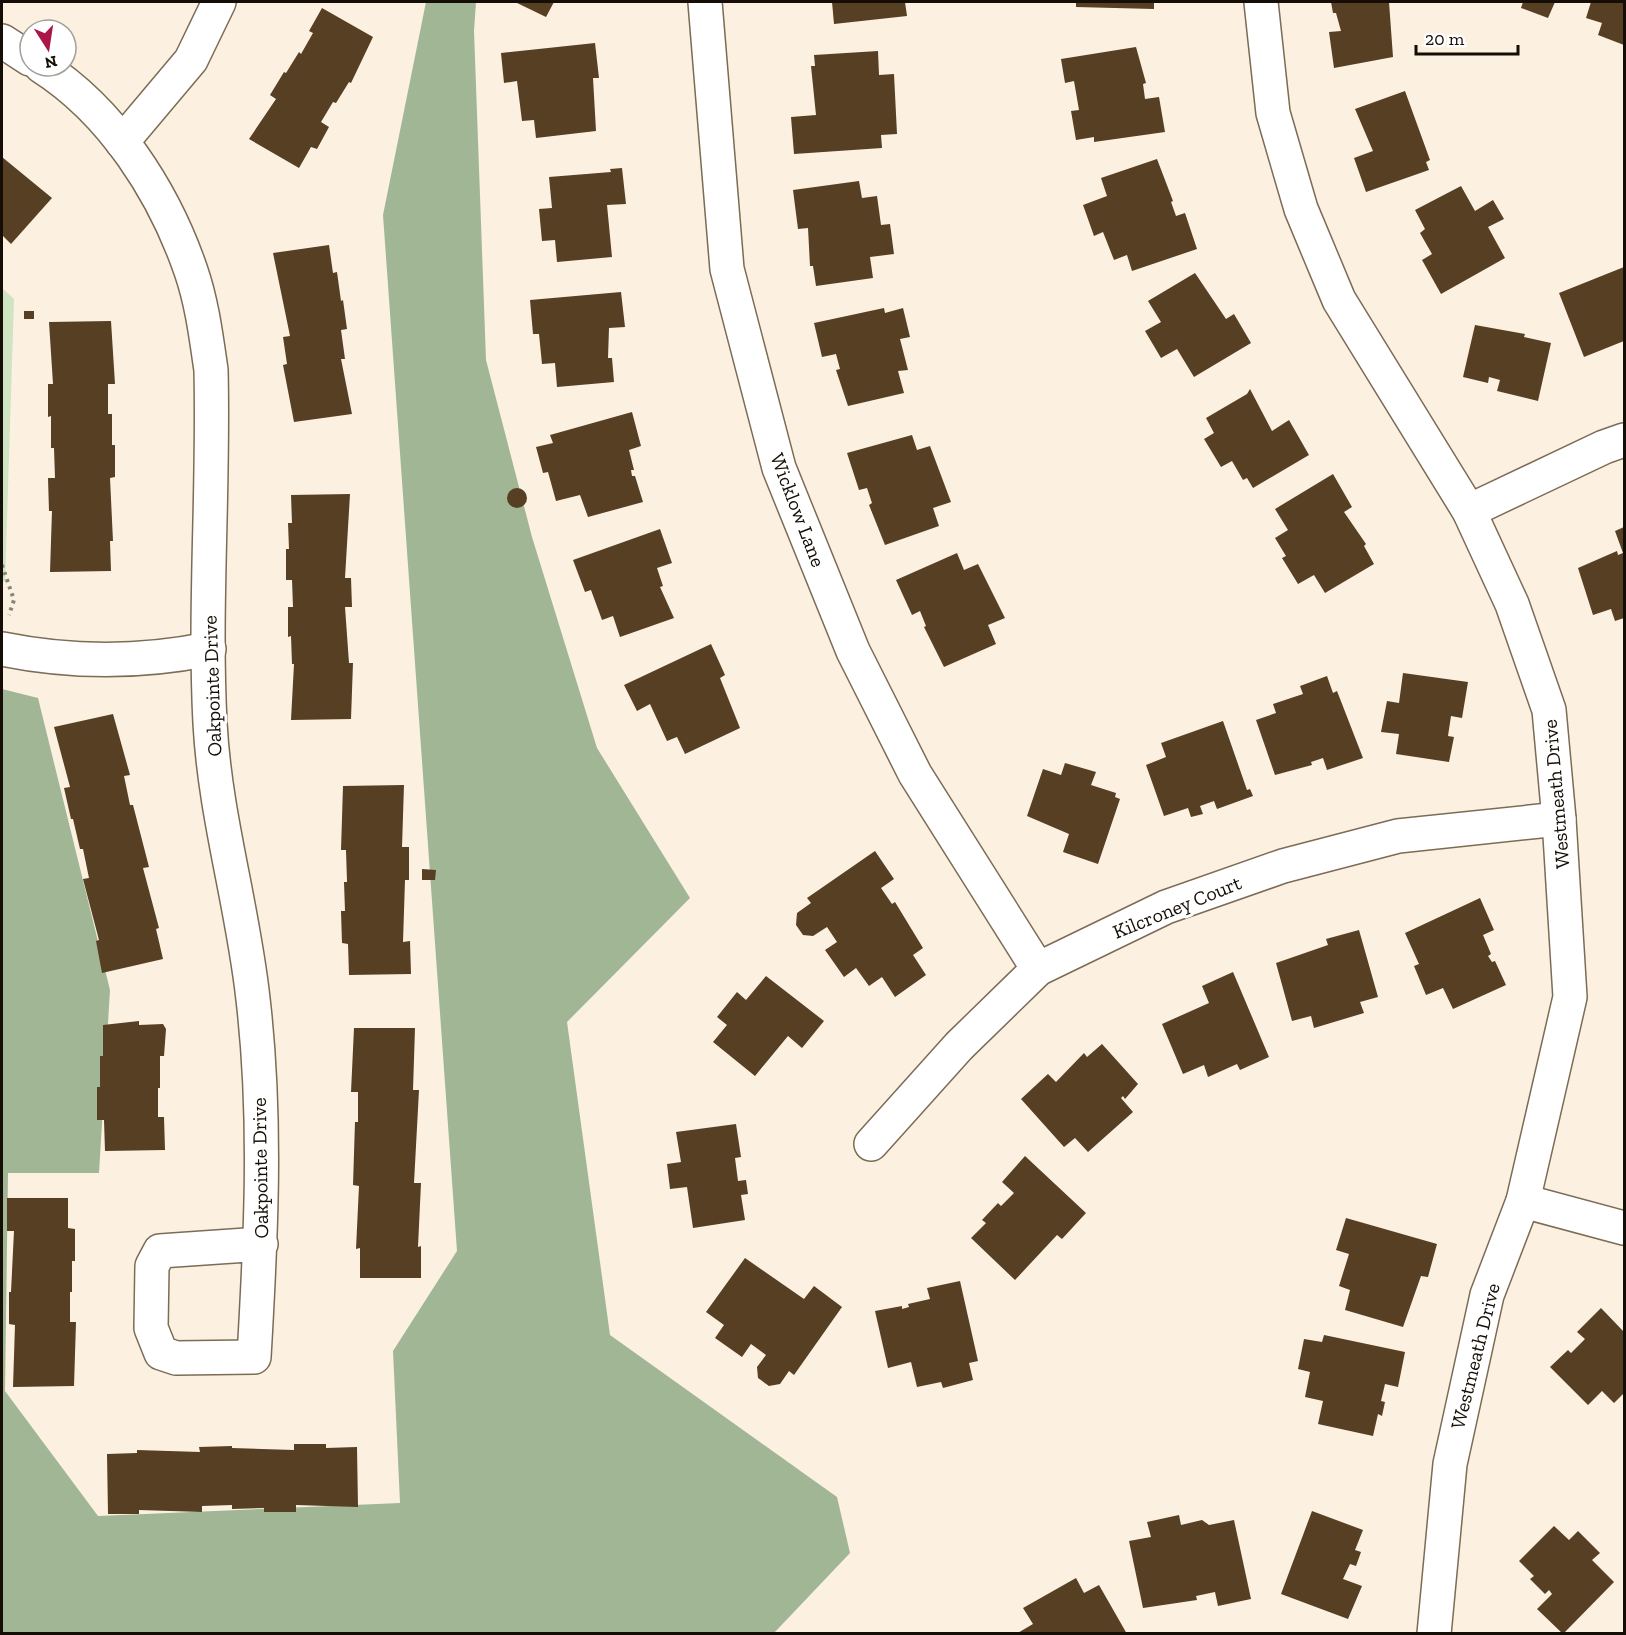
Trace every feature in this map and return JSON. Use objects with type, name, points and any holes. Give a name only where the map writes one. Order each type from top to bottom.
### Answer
[{"type":"street","points":[[122,142],[191,60],[219,2]]},
{"type":"street","name":"Wicklow Lane","points":[[705,2],[726,269],[779,468],[853,651],[915,774],[1038,969]]},
{"type":"street","name":"Westmeath Drive","points":[[1261,2],[1273,113],[1301,209],[1339,300],[1469,512],[1512,604],[1549,710],[1559,819],[1570,998],[1523,1201],[1487,1294],[1450,1464],[1434,1634]]},
{"type":"street","points":[[2,41],[18,51]]},
{"type":"street","name":"Oakpointe Drive","points":[[56,78],[82,99],[122,142],[163,208],[180,243],[204,316],[211,370],[213,442],[210,723],[215,782],[253,998],[262,1125],[261,1244],[254,1357],[176,1358],[161,1353],[151,1328],[152,1266],[160,1251],[261,1244]]},
{"type":"street","points":[[1469,512],[1604,447],[1624,440]]},
{"type":"street","points":[[4,634],[32,655],[99,660],[171,657],[209,649]]},
{"type":"street","name":"Kilcroney Court","points":[[871,1144],[959,1046],[1038,969],[1166,907],[1283,866],[1398,836],[1559,819]]},
{"type":"street","points":[[1523,1201],[1624,1228]]},
{"type":"path","points":[[2,565],[14,600],[4,634]]},
{"type":"green space","points":[[426,2],[476,2],[474,31],[486,360],[532,537],[597,748],[690,898],[567,1022],[610,1335],[837,1497],[850,1553],[774,1633],[2,1634],[2,689],[38,698],[110,990],[99,1173],[8,1173],[5,1391],[98,1516],[400,1503],[393,1351],[457,1251],[383,215]]},
{"type":"green space","points":[[2,288],[14,299],[5,582],[2,581]]},
{"type":"building","points":[[515,2],[554,2],[546,17]]},
{"type":"building","points":[[832,2],[905,2],[907,16],[834,24]]},
{"type":"building","points":[[1076,2],[1154,2],[1154,9],[1076,7]]},
{"type":"building","points":[[1331,2],[1389,2],[1393,57],[1334,68],[1329,32],[1341,31]]},
{"type":"building","points":[[1523,2],[1555,2],[1548,18],[1521,8]]},
{"type":"building","points":[[1591,2],[1624,2],[1624,45],[1598,35],[1602,23],[1586,18]]},
{"type":"building","points":[[322,8],[373,37],[351,83],[349,82],[336,103],[333,102],[321,122],[329,127],[317,149],[311,147],[299,168],[249,139],[276,99],[270,95],[299,52],[301,54],[313,33],[309,31]]},
{"type":"building","points":[[595,43],[599,78],[593,78],[596,131],[536,138],[534,120],[522,121],[517,81],[504,83],[501,53]]},
{"type":"building","points":[[1136,47],[1146,83],[1143,84],[1145,99],[1159,97],[1165,132],[1094,142],[1094,137],[1076,140],[1071,111],[1079,110],[1074,81],[1065,83],[1061,59]]},
{"type":"building","points":[[878,51],[879,75],[894,74],[897,134],[881,135],[882,148],[794,154],[791,117],[816,115],[811,66],[815,66],[814,55]]},
{"type":"building","points":[[1405,91],[1430,160],[1426,162],[1429,170],[1366,192],[1354,158],[1373,151],[1355,109]]},
{"type":"building","points":[[2,157],[52,198],[11,244],[2,235]]},
{"type":"building","points":[[1157,159],[1173,201],[1171,202],[1176,216],[1185,213],[1197,249],[1132,271],[1127,255],[1114,260],[1103,232],[1094,236],[1083,205],[1107,196],[1101,178]]},
{"type":"building","points":[[622,168],[626,204],[607,205],[612,257],[557,262],[555,240],[542,241],[539,209],[552,208],[549,177],[611,172],[610,169]]},
{"type":"building","points":[[859,181],[862,198],[877,196],[881,225],[890,224],[894,254],[870,257],[873,278],[816,286],[813,266],[810,266],[808,228],[798,229],[793,190]]},
{"type":"building","points":[[1461,186],[1475,211],[1493,200],[1504,219],[1488,227],[1505,258],[1441,294],[1422,260],[1432,254],[1420,233],[1425,229],[1415,210]]},
{"type":"building","points":[[329,245],[333,273],[337,272],[341,301],[343,300],[347,329],[341,330],[345,359],[341,359],[352,414],[294,422],[283,365],[287,364],[283,337],[290,336],[273,253]]},
{"type":"building","points":[[1624,267],[1624,341],[1584,357],[1559,293]]},
{"type":"building","points":[[1195,273],[1226,319],[1234,314],[1251,343],[1194,377],[1177,349],[1161,358],[1145,331],[1161,322],[1148,301]]},
{"type":"building","points":[[621,292],[625,327],[609,328],[608,358],[612,358],[614,382],[557,387],[555,363],[542,364],[539,334],[533,334],[530,300]]},
{"type":"building","points":[[884,308],[885,313],[903,308],[910,337],[900,339],[908,370],[898,371],[904,393],[848,406],[836,370],[840,369],[836,354],[822,357],[814,323]]},
{"type":"building","points":[[24,311],[34,311],[34,319],[24,319]]},
{"type":"building","points":[[111,321],[115,384],[108,384],[108,414],[112,414],[115,477],[110,478],[113,541],[110,541],[111,571],[50,572],[52,511],[49,511],[48,478],[55,478],[54,448],[51,448],[51,416],[48,417],[48,384],[53,384],[49,322]]},
{"type":"building","points":[[1475,325],[1525,334],[1524,337],[1551,343],[1538,401],[1497,391],[1500,380],[1489,377],[1488,383],[1463,377]]},
{"type":"building","points":[[1250,389],[1272,431],[1289,420],[1309,455],[1253,488],[1247,478],[1243,480],[1232,461],[1221,467],[1204,439],[1214,433],[1206,418],[1247,394]]},
{"type":"building","points":[[632,412],[641,446],[629,450],[634,470],[631,470],[643,502],[588,517],[580,495],[556,501],[548,472],[543,473],[536,447],[553,443],[550,435]]},
{"type":"building","points":[[912,435],[917,450],[930,446],[951,502],[933,508],[939,526],[885,545],[869,505],[872,503],[867,488],[859,490],[847,453]]},
{"type":"building","points":[[1333,474],[1352,507],[1344,512],[1366,544],[1364,546],[1374,564],[1325,593],[1314,575],[1298,584],[1282,558],[1286,556],[1275,538],[1288,530],[1275,509]]},
{"type":"building","points":[[517,488],[524,491],[527,498],[524,505],[517,508],[510,505],[507,498],[510,491]]},
{"type":"building","points":[[350,494],[345,578],[351,578],[352,607],[345,607],[349,663],[353,663],[351,719],[291,720],[294,664],[292,664],[291,636],[288,637],[288,607],[293,607],[292,580],[286,580],[286,549],[289,549],[288,523],[292,523],[291,495]]},
{"type":"building","points":[[1624,527],[1624,618],[1615,621],[1611,609],[1593,615],[1578,568],[1617,551],[1618,555],[1623,553],[1615,531]]},
{"type":"building","points":[[660,529],[672,563],[657,568],[663,586],[660,587],[674,618],[620,637],[613,616],[602,620],[591,590],[585,592],[573,560]]},
{"type":"building","points":[[957,553],[964,570],[978,564],[1005,618],[988,625],[996,644],[944,667],[924,627],[926,626],[920,611],[912,615],[896,580]]},
{"type":"building","points":[[711,644],[725,675],[720,678],[740,728],[685,754],[677,737],[667,741],[650,704],[637,711],[624,685]]},
{"type":"building","points":[[1403,673],[1468,682],[1462,718],[1451,716],[1448,736],[1454,737],[1449,762],[1396,754],[1399,734],[1381,732],[1387,701],[1399,703]]},
{"type":"building","points":[[1327,676],[1333,693],[1337,691],[1363,758],[1327,770],[1323,758],[1311,762],[1312,765],[1275,775],[1256,720],[1276,713],[1273,704],[1303,694],[1300,686]]},
{"type":"building","points":[[113,714],[130,775],[124,776],[130,805],[133,805],[149,867],[143,868],[159,928],[156,929],[163,959],[102,973],[96,941],[99,940],[83,879],[89,878],[83,849],[80,849],[73,819],[71,819],[64,788],[70,787],[54,727]]},
{"type":"building","points":[[1223,721],[1247,790],[1250,789],[1253,796],[1217,809],[1214,801],[1200,806],[1203,814],[1191,817],[1188,808],[1164,816],[1146,765],[1166,757],[1161,743]]},
{"type":"building","points":[[1065,763],[1096,772],[1091,785],[1116,793],[1115,797],[1120,799],[1098,864],[1063,852],[1069,834],[1027,816],[1043,769],[1061,775]]},
{"type":"building","points":[[404,785],[402,847],[409,847],[409,880],[405,880],[403,942],[410,941],[411,974],[349,975],[348,944],[342,943],[341,911],[345,911],[344,882],[347,882],[346,850],[341,850],[343,786]]},
{"type":"building","points":[[875,851],[894,879],[881,888],[892,904],[895,902],[923,948],[913,955],[926,975],[895,997],[882,977],[869,986],[856,968],[844,977],[825,950],[837,942],[827,927],[813,936],[803,935],[796,925],[797,913],[811,903],[807,898]]},
{"type":"building","points":[[422,869],[436,870],[435,880],[422,880]]},
{"type":"building","points":[[1480,898],[1494,930],[1483,935],[1491,954],[1488,956],[1492,962],[1495,961],[1506,985],[1453,1009],[1443,988],[1426,995],[1414,966],[1419,964],[1405,933]]},
{"type":"building","points":[[1359,930],[1378,997],[1360,1002],[1364,1013],[1314,1028],[1311,1016],[1292,1021],[1276,963],[1328,945],[1326,939]]},
{"type":"building","points":[[1233,972],[1269,1057],[1240,1070],[1237,1064],[1208,1077],[1204,1065],[1183,1074],[1162,1024],[1209,1003],[1202,986]]},
{"type":"building","points":[[766,976],[824,1021],[802,1048],[788,1036],[755,1076],[713,1042],[727,1025],[717,1017],[737,992],[746,1000]]},
{"type":"building","points":[[139,1021],[139,1025],[163,1024],[166,1029],[164,1056],[160,1056],[160,1088],[158,1088],[158,1117],[164,1117],[165,1150],[105,1151],[104,1120],[97,1120],[97,1087],[100,1087],[100,1056],[103,1056],[103,1025]]},
{"type":"building","points":[[354,1028],[415,1028],[413,1090],[419,1090],[414,1183],[421,1183],[418,1247],[421,1246],[421,1278],[360,1278],[360,1248],[356,1249],[359,1186],[353,1185],[355,1122],[358,1122],[358,1092],[351,1092]]},
{"type":"building","points":[[1102,1044],[1138,1084],[1125,1099],[1123,1096],[1121,1098],[1133,1112],[1088,1152],[1075,1138],[1064,1147],[1021,1099],[1048,1074],[1056,1082],[1084,1053],[1087,1057]]},
{"type":"building","points":[[736,1124],[741,1157],[735,1158],[738,1181],[746,1180],[748,1194],[741,1195],[745,1220],[693,1228],[687,1187],[670,1189],[667,1164],[681,1162],[676,1132]]},
{"type":"building","points":[[1025,1156],[1086,1213],[1062,1239],[1057,1235],[1015,1280],[971,1238],[986,1223],[982,1220],[998,1203],[1001,1206],[1014,1193],[1002,1182]]},
{"type":"building","points":[[7,1198],[68,1198],[68,1228],[75,1229],[75,1261],[72,1261],[72,1292],[70,1292],[70,1322],[76,1322],[74,1386],[13,1387],[15,1325],[9,1324],[9,1292],[11,1292],[14,1231],[7,1231]]},
{"type":"building","points":[[1346,1218],[1437,1244],[1428,1277],[1421,1276],[1403,1327],[1345,1310],[1350,1290],[1339,1286],[1349,1254],[1336,1250]]},
{"type":"building","points":[[745,1258],[804,1299],[814,1286],[842,1307],[794,1375],[789,1371],[780,1384],[769,1386],[758,1378],[757,1367],[766,1355],[751,1344],[742,1357],[715,1338],[724,1325],[706,1312]]},
{"type":"building","points":[[960,1281],[978,1361],[969,1363],[973,1380],[943,1388],[941,1382],[917,1387],[911,1362],[888,1368],[875,1311],[902,1306],[902,1309],[909,1307],[908,1304],[930,1299],[927,1288]]},
{"type":"building","points":[[1601,1308],[1624,1332],[1624,1393],[1614,1403],[1602,1391],[1588,1405],[1550,1367],[1568,1350],[1571,1353],[1585,1339],[1577,1332]]},
{"type":"building","points":[[1324,1335],[1405,1352],[1398,1387],[1385,1384],[1381,1401],[1385,1402],[1382,1416],[1378,1414],[1373,1436],[1318,1424],[1323,1401],[1305,1397],[1310,1372],[1298,1369],[1304,1339],[1322,1342]]},
{"type":"building","points":[[294,1444],[326,1444],[326,1448],[357,1447],[358,1507],[296,1505],[296,1512],[264,1512],[264,1508],[232,1509],[232,1505],[202,1506],[202,1512],[139,1510],[139,1514],[108,1514],[107,1454],[137,1453],[137,1450],[200,1452],[199,1447],[232,1446],[232,1448],[294,1450]]},
{"type":"building","points":[[1312,1511],[1363,1530],[1355,1550],[1361,1552],[1356,1566],[1350,1564],[1343,1579],[1362,1586],[1348,1619],[1281,1594]]},
{"type":"building","points":[[1179,1515],[1181,1525],[1202,1520],[1209,1525],[1234,1520],[1251,1599],[1218,1606],[1215,1592],[1196,1596],[1197,1600],[1143,1608],[1129,1541],[1151,1537],[1147,1522]]},
{"type":"building","points":[[1554,1526],[1569,1540],[1578,1531],[1600,1553],[1592,1560],[1614,1582],[1563,1634],[1537,1609],[1552,1594],[1549,1590],[1545,1594],[1530,1579],[1534,1576],[1519,1561]]},
{"type":"building","points":[[1076,1578],[1084,1593],[1099,1585],[1127,1634],[1016,1634],[1033,1624],[1023,1608]]}]
